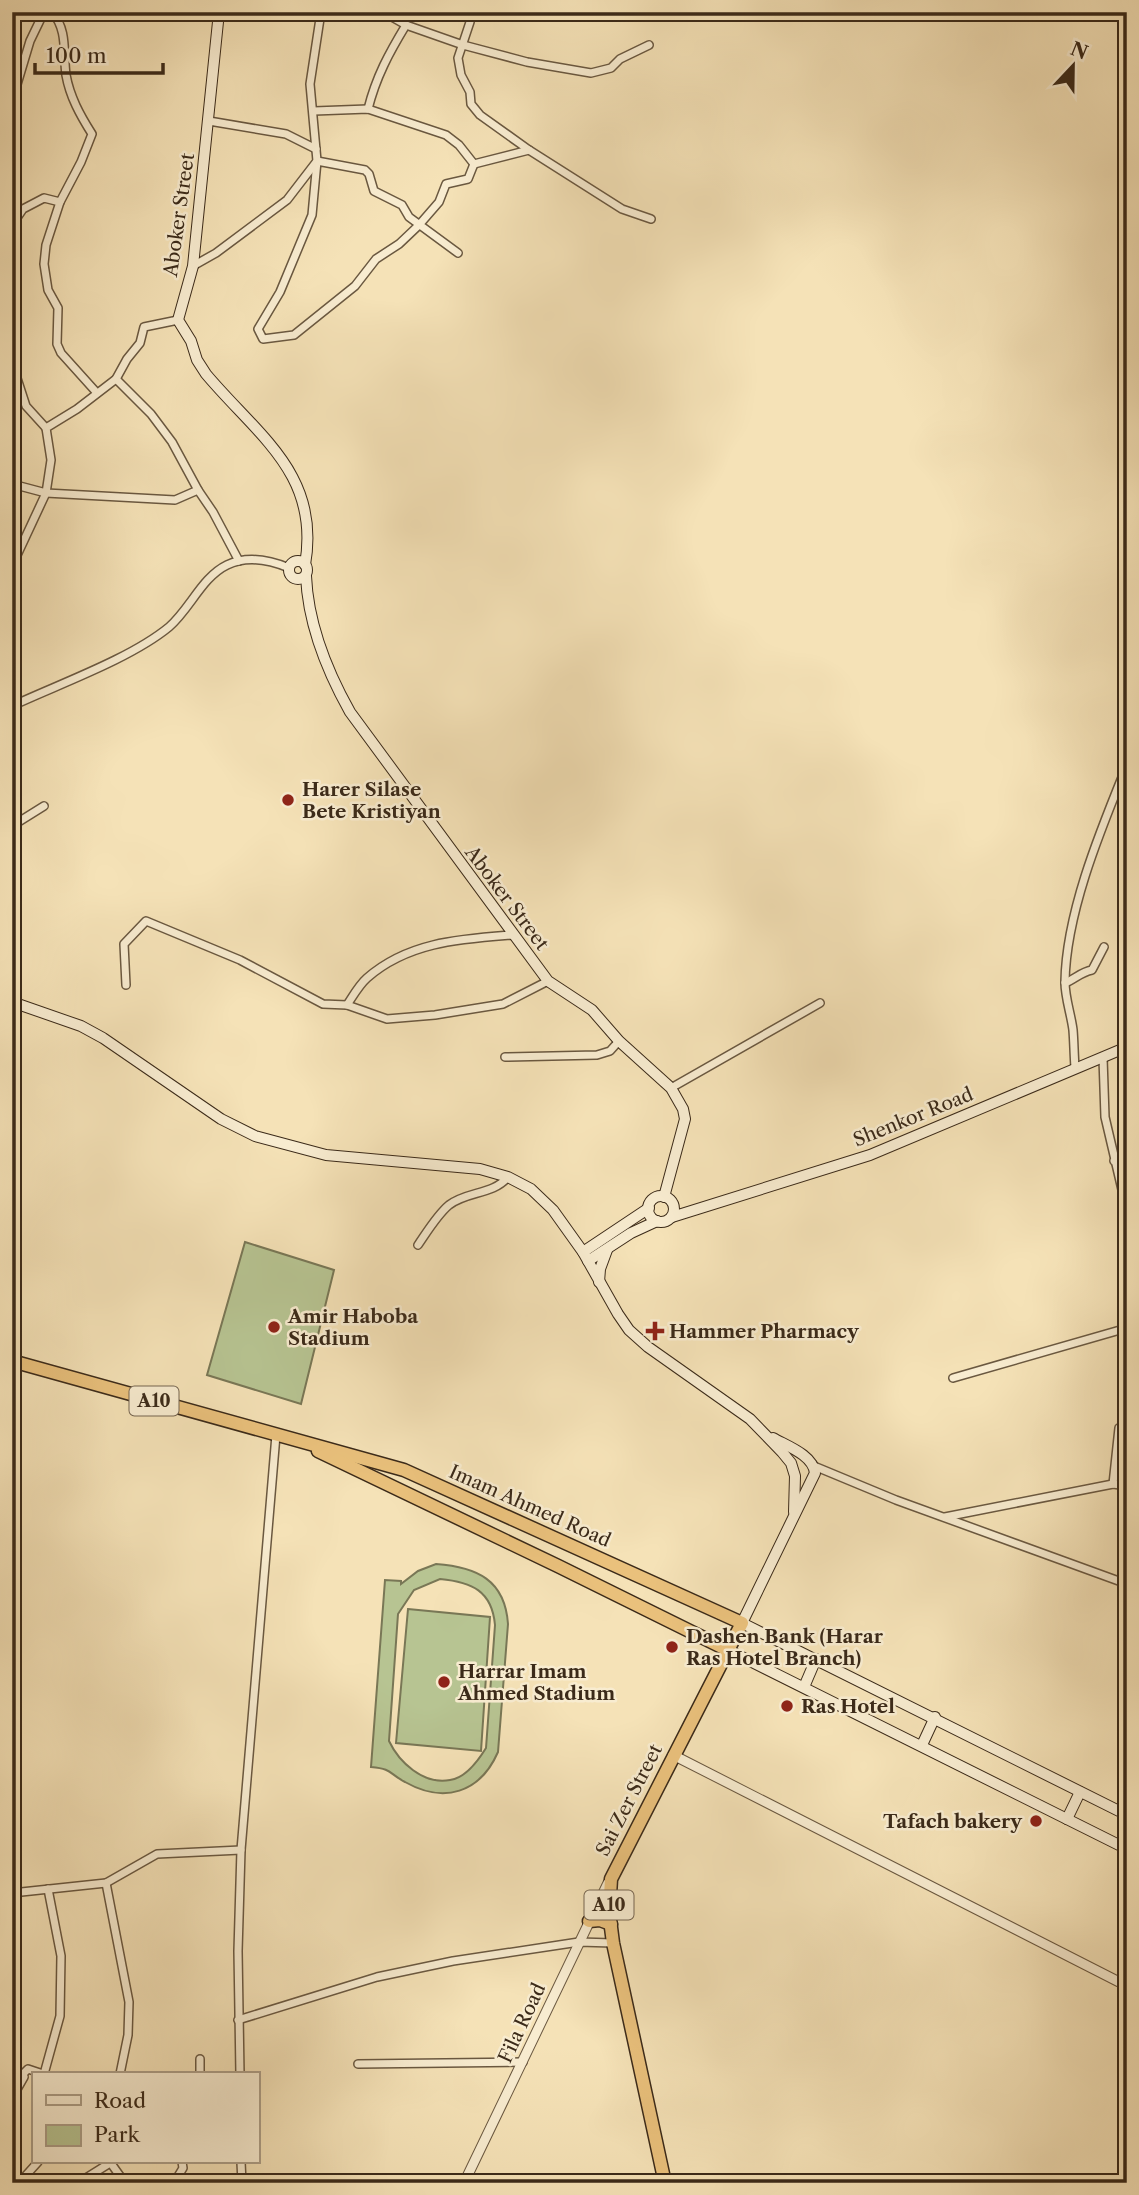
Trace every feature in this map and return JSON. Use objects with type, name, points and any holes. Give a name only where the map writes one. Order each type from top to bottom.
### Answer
[{"type":"highway","name":"Imam Ahmed Road","points":[[12,1361],[404,1470],[742,1623]]},
{"type":"highway","name":"Imam Ahmed Road","points":[[296,1441],[728,1650]]},
{"type":"highway","name":"A10","points":[[728,1650],[742,1623]]},
{"type":"highway","name":"Sai Zer Street","points":[[665,2183],[613,1943],[611,1879],[728,1650]]},
{"type":"highway","points":[[589,1921],[600,1920],[611,1924]]},
{"type":"main road","name":"Aboker Street","points":[[178,320],[193,266],[219,12]]},
{"type":"main road","points":[[178,320],[206,374],[274,449],[297,482],[308,523],[308,548],[300,568],[306,593]]},
{"type":"main road","points":[[300,568],[290,574],[306,593]]},
{"type":"main road","name":"Aboker Street","points":[[306,593],[326,664],[349,712],[512,934],[548,981],[592,1010],[619,1041],[671,1088],[685,1119],[664,1197]]},
{"type":"main road","points":[[12,1002],[81,1026],[103,1038],[220,1119],[256,1136],[326,1155],[449,1165],[508,1177],[531,1189],[553,1210],[585,1257],[618,1314],[648,1347],[750,1419],[791,1463],[796,1489],[794,1512]]},
{"type":"main road","name":"Shenkor Road","points":[[672,1217],[870,1155],[1127,1047]]},
{"type":"main road","points":[[571,1236],[605,1243],[657,1222],[665,1222],[672,1217],[673,1205],[664,1197],[656,1198],[649,1208],[605,1243],[585,1257]]},
{"type":"main road","name":"Shenkor Road","points":[[673,1205],[707,1204]]},
{"type":"main road","points":[[649,1208],[651,1217],[657,1222]]},
{"type":"main road","points":[[599,1282],[605,1243]]},
{"type":"main road","points":[[766,1434],[809,1460],[814,1466],[811,1481],[742,1623],[1127,1815]]},
{"type":"main road","points":[[728,1650],[1127,1849]]},
{"type":"main road","points":[[804,1687],[816,1659]]},
{"type":"main road","points":[[922,1745],[935,1717]]},
{"type":"main road","points":[[1067,1819],[1080,1791]]},
{"type":"street","points":[[12,101],[30,41],[44,12]]},
{"type":"street","points":[[52,12],[64,36],[66,74],[74,105],[92,134],[60,202],[46,246],[44,264],[48,290],[58,308],[57,344],[61,353],[97,393]]},
{"type":"street","points":[[321,12],[310,84],[317,161],[312,215],[280,292],[258,329],[263,339],[294,335],[355,286],[376,258],[399,244],[419,225],[439,202],[444,186],[468,179],[474,164]]},
{"type":"street","points":[[383,12],[406,25],[463,45],[527,62],[591,73],[611,68],[620,59],[649,45]]},
{"type":"street","points":[[470,12],[458,58],[461,75],[470,92],[471,104],[480,115],[529,150],[622,209],[650,219]]},
{"type":"street","points":[[368,109],[374,84],[384,61],[406,25]]},
{"type":"street","points":[[314,111],[368,109],[446,135],[459,145],[474,164]]},
{"type":"street","points":[[209,121],[286,134],[316,149]]},
{"type":"street","points":[[474,164],[529,150]]},
{"type":"street","points":[[193,266],[216,253],[287,200],[317,161]]},
{"type":"street","points":[[317,161],[365,170],[369,174],[374,191],[402,205],[409,217],[458,253]]},
{"type":"street","points":[[12,225],[23,209],[44,198],[60,202]]},
{"type":"street","points":[[46,428],[116,379],[140,343],[144,327],[178,320]]},
{"type":"street","points":[[12,363],[26,406],[46,428],[51,460],[46,493],[12,566]]},
{"type":"street","points":[[116,379],[151,414],[172,442],[198,490],[214,512],[239,561]]},
{"type":"street","points":[[12,484],[46,493],[175,500],[198,490]]},
{"type":"street","points":[[12,706],[129,652],[170,626],[226,565],[239,561],[272,562],[300,568]]},
{"type":"street","points":[[1075,1068],[1073,1032],[1065,983],[1069,945],[1079,900],[1099,835],[1127,765]]},
{"type":"street","points":[[12,827],[44,806]]},
{"type":"street","points":[[126,985],[124,944],[146,921],[240,960],[323,1004],[347,1005],[387,1019],[435,1015],[503,1004],[548,981]]},
{"type":"street","points":[[347,1005],[365,979],[393,958],[421,946],[512,934]]},
{"type":"street","points":[[1065,983],[1093,970],[1104,947]]},
{"type":"street","points":[[671,1088],[820,1003]]},
{"type":"street","points":[[505,1057],[597,1055],[610,1051],[619,1041]]},
{"type":"street","points":[[1103,1058],[1105,1116],[1127,1211]]},
{"type":"street","points":[[1114,1161],[1127,1158]]},
{"type":"street","points":[[418,1245],[449,1205],[466,1196],[500,1186],[508,1177]]},
{"type":"street","points":[[953,1378],[1127,1328]]},
{"type":"street","points":[[1113,1484],[1119,1428]]},
{"type":"street","points":[[240,2072],[238,2020],[241,1850],[276,1435]]},
{"type":"street","points":[[814,1466],[944,1518],[1127,1584]]},
{"type":"street","points":[[944,1518],[1113,1484],[1127,1486]]},
{"type":"street","points":[[673,1755],[1127,1986]]},
{"type":"street","points":[[12,1893],[106,1883],[157,1854],[241,1850]]},
{"type":"street","name":"Fila Road","points":[[464,2183],[611,1879]]},
{"type":"street","points":[[106,1883],[129,2002],[128,2035],[120,2072]]},
{"type":"street","points":[[44,2072],[60,2016],[61,1956],[48,1889]]},
{"type":"street","points":[[238,2020],[377,1977],[453,1961],[579,1942],[613,1943]]},
{"type":"street","points":[[200,2059],[200,2072]]},
{"type":"street","points":[[358,2064],[523,2062]]},
{"type":"street","points":[[28,2069],[37,2072]]},
{"type":"street","points":[[12,2080],[19,2078],[28,2069]]},
{"type":"street","points":[[12,2098],[28,2069]]},
{"type":"street","points":[[19,2183],[36,2164]]},
{"type":"street","points":[[78,2183],[108,2164]]},
{"type":"street","points":[[111,2164],[125,2183]]},
{"type":"street","points":[[174,2183],[183,2168],[182,2164]]},
{"type":"street","points":[[241,2164],[242,2183]]},
{"type":"green space","points":[[245,1242],[334,1270],[301,1404],[207,1375]]},
{"type":"green space","points":[[436,1564],[464,1568],[476,1573],[495,1586],[506,1609],[508,1624],[498,1752],[481,1777],[459,1791],[447,1793],[419,1789],[387,1770],[371,1767],[385,1580],[401,1581],[401,1584],[418,1571]],"holes":[[[440,1579],[462,1583],[478,1590],[490,1604],[495,1625],[486,1748],[466,1772],[456,1779],[440,1781],[413,1770],[399,1757],[389,1741],[398,1614],[414,1590]]]},
{"type":"green space","points":[[408,1609],[490,1617],[481,1751],[396,1743]]},
{"type":"place","name":"Harer Silase Bete Kristiyan","points":[[288,800]]},
{"type":"place","name":"Amir Haboba Stadium","points":[[274,1327]]},
{"type":"place","name":"Hammer Pharmacy","points":[[655,1331]]},
{"type":"place","name":"Dashen Bank (Harar Ras Hotel Branch)","points":[[672,1647]]},
{"type":"place","name":"Harrar Imam Ahmed Stadium","points":[[444,1682]]},
{"type":"place","name":"Ras Hotel","points":[[787,1706]]},
{"type":"place","name":"Tafach bakery","points":[[1036,1821]]}]
